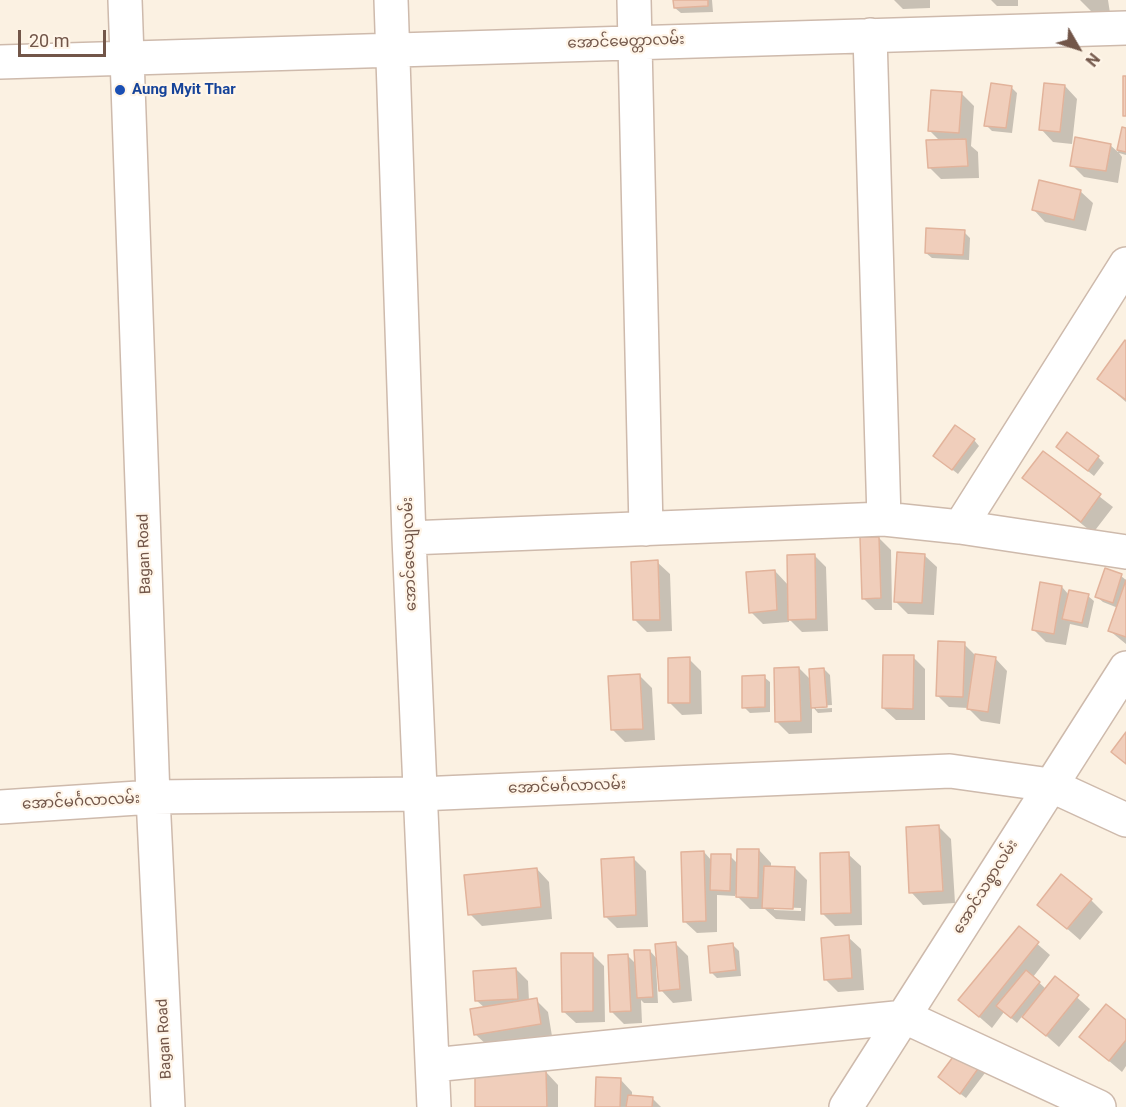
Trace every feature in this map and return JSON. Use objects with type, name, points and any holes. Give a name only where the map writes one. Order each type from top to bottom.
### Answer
[{"type":"street","name":"Bagan Road","points":[[124,0],[153,797],[168,1107]]},
{"type":"street","name":"အောင်ဇေယျလမ်း","points":[[391,0],[409,538],[434,1107]]},
{"type":"street","points":[[634,0],[646,529]]},
{"type":"street","name":"အောင်မေတ္တာလမ်း","points":[[127,58],[870,35],[1116,19]]},
{"type":"street","points":[[870,35],[884,519]]},
{"type":"street","points":[[0,62],[127,58]]},
{"type":"street","points":[[960,527],[1126,264]]},
{"type":"street","points":[[409,538],[884,519],[960,527],[1126,552]]},
{"type":"street","name":"အောင်သစ္စာလမ်း","points":[[846,1107],[1126,668]]},
{"type":"street","name":"အောင်မင်္ဂလာလမ်း","points":[[0,807],[153,797],[420,794],[950,771],[1050,785],[1126,820]]},
{"type":"street","points":[[433,1065],[905,1017],[1099,1107]]},
{"type":"building","points":[[673,0],[708,0],[708,6],[674,8]]},
{"type":"building","points":[[1123,76],[1126,76],[1126,116],[1123,116]]},
{"type":"building","points":[[991,83],[1012,86],[1006,128],[984,126]]},
{"type":"building","points":[[1044,83],[1065,85],[1060,132],[1039,130]]},
{"type":"building","points":[[931,90],[962,92],[959,133],[928,131]]},
{"type":"building","points":[[1122,127],[1126,128],[1126,152],[1117,150]]},
{"type":"building","points":[[1075,137],[1111,144],[1106,171],[1070,166]]},
{"type":"building","points":[[966,139],[968,166],[928,168],[926,140]]},
{"type":"building","points":[[1039,180],[1081,190],[1074,220],[1032,210]]},
{"type":"building","points":[[926,228],[965,230],[963,255],[925,253]]},
{"type":"building","points":[[1126,341],[1126,400],[1097,379]]},
{"type":"building","points":[[955,425],[975,439],[952,470],[933,456]]},
{"type":"building","points":[[1067,432],[1099,456],[1088,471],[1056,447]]},
{"type":"building","points":[[1043,451],[1101,494],[1081,522],[1022,478]]},
{"type":"building","points":[[860,537],[879,537],[881,598],[862,599]]},
{"type":"building","points":[[897,552],[925,554],[922,603],[894,602]]},
{"type":"building","points":[[815,554],[816,619],[788,620],[787,555]]},
{"type":"building","points":[[658,560],[660,620],[633,620],[631,562]]},
{"type":"building","points":[[1105,568],[1122,574],[1113,603],[1095,597]]},
{"type":"building","points":[[775,570],[777,610],[749,613],[746,572]]},
{"type":"building","points":[[1126,580],[1126,637],[1108,631]]},
{"type":"building","points":[[1040,582],[1062,586],[1054,634],[1032,630]]},
{"type":"building","points":[[1069,590],[1089,594],[1082,623],[1062,619]]},
{"type":"building","points":[[938,641],[965,642],[963,697],[936,696]]},
{"type":"building","points":[[975,654],[996,657],[988,712],[967,709]]},
{"type":"building","points":[[883,655],[914,655],[913,709],[882,708]]},
{"type":"building","points":[[690,657],[690,703],[668,703],[668,658]]},
{"type":"building","points":[[799,667],[801,721],[775,722],[774,668]]},
{"type":"building","points":[[824,668],[827,707],[811,708],[809,669]]},
{"type":"building","points":[[640,674],[643,729],[611,730],[608,676]]},
{"type":"building","points":[[765,675],[765,707],[742,708],[742,676]]},
{"type":"building","points":[[1126,732],[1126,764],[1111,752]]},
{"type":"building","points":[[939,825],[943,891],[909,893],[906,827]]},
{"type":"building","points":[[737,849],[759,849],[758,898],[736,897]]},
{"type":"building","points":[[704,851],[706,921],[683,922],[681,852]]},
{"type":"building","points":[[849,852],[851,913],[821,914],[820,853]]},
{"type":"building","points":[[711,854],[731,854],[730,891],[710,890]]},
{"type":"building","points":[[634,857],[636,915],[604,917],[601,859]]},
{"type":"building","points":[[764,866],[795,867],[793,909],[762,908]]},
{"type":"building","points":[[537,868],[541,907],[468,915],[464,875]]},
{"type":"building","points":[[1061,874],[1092,899],[1067,929],[1037,905]]},
{"type":"building","points":[[1019,926],[1039,942],[979,1017],[958,1000]]},
{"type":"building","points":[[849,935],[852,978],[824,980],[821,938]]},
{"type":"building","points":[[676,942],[680,989],[659,991],[655,944]]},
{"type":"building","points":[[733,943],[736,970],[710,973],[708,946]]},
{"type":"building","points":[[634,950],[650,950],[653,997],[637,998]]},
{"type":"building","points":[[561,953],[593,953],[593,1011],[562,1012]]},
{"type":"building","points":[[628,954],[631,1011],[610,1012],[608,955]]},
{"type":"building","points":[[516,968],[518,999],[475,1001],[473,971]]},
{"type":"building","points":[[1026,970],[1040,982],[1011,1018],[996,1006]]},
{"type":"building","points":[[1055,976],[1079,995],[1046,1036],[1022,1017]]},
{"type":"building","points":[[537,998],[541,1024],[474,1035],[470,1009]]},
{"type":"building","points":[[1106,1004],[1126,1020],[1126,1040],[1109,1061],[1079,1037]]},
{"type":"building","points":[[959,1049],[980,1066],[960,1094],[938,1077]]},
{"type":"building","points":[[546,1071],[547,1107],[475,1107],[475,1073]]},
{"type":"building","points":[[596,1077],[621,1078],[620,1107],[595,1107]]},
{"type":"building","points":[[628,1095],[653,1097],[652,1107],[626,1107]]},
{"type":"place","name":"Aung Myit Thar","points":[[120,90]]}]
